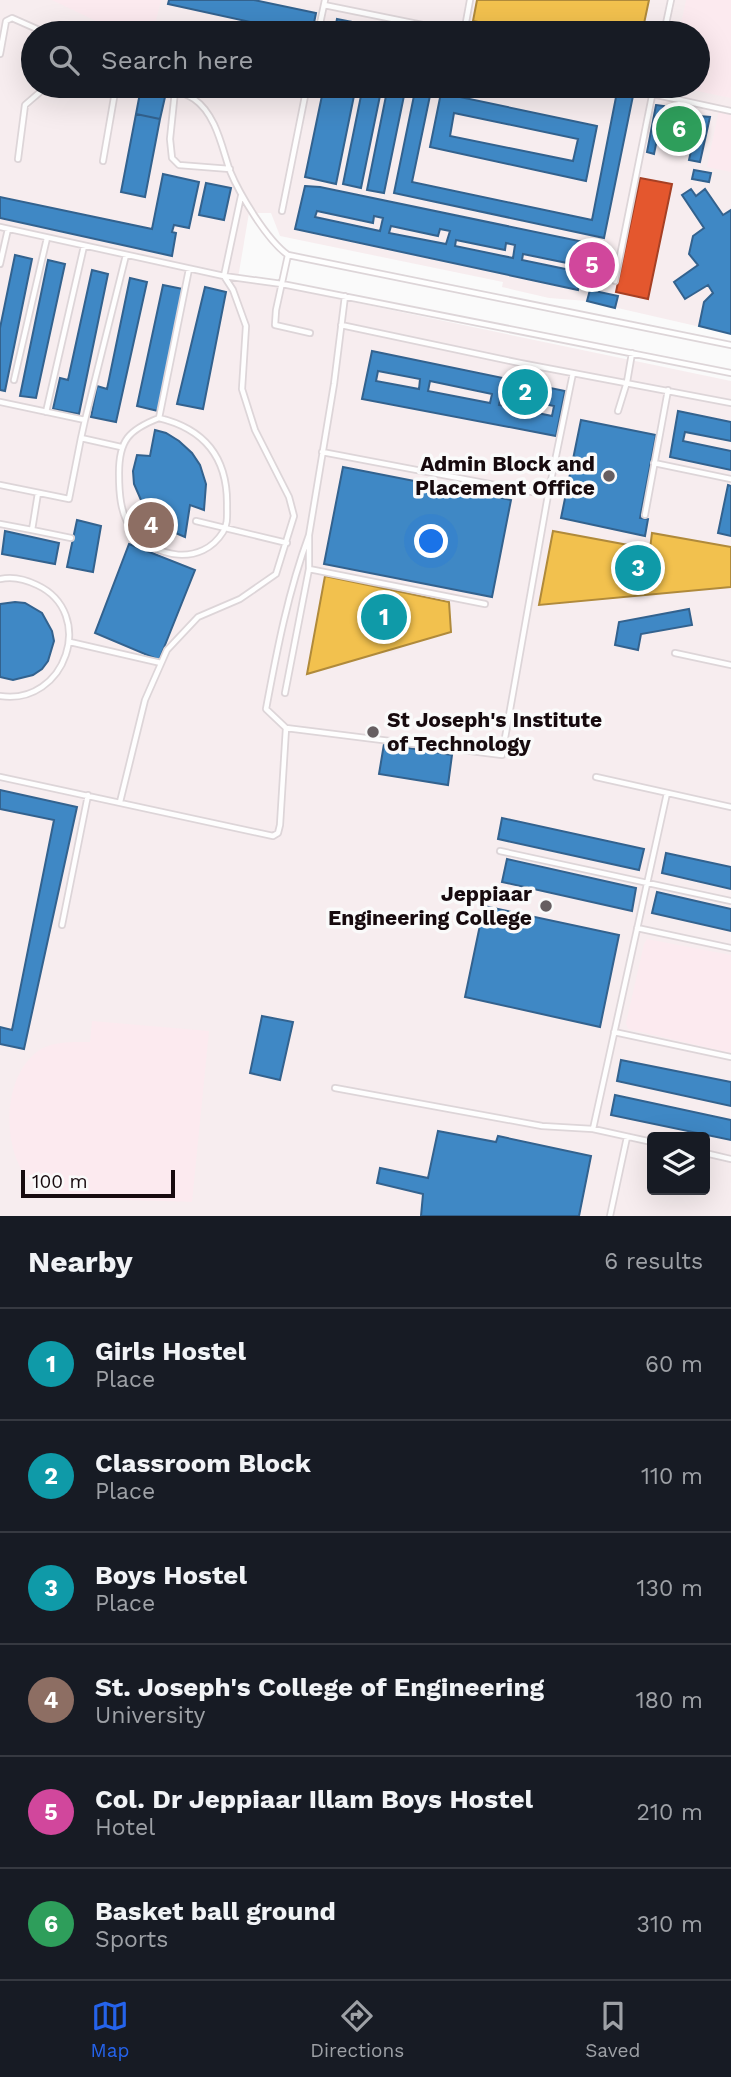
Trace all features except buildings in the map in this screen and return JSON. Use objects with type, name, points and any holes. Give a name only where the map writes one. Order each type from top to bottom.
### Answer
[{"type":"lane","points":[[466,21],[470,0]]},
{"type":"lane","points":[[667,21],[671,0]]},
{"type":"lane","points":[[320,21],[324,1],[411,21]]},
{"type":"lane","points":[[0,54],[6,22],[12,18],[21,22]]},
{"type":"lane","points":[[18,159],[25,105],[33,98]]},
{"type":"lane","points":[[103,161],[114,98]]},
{"type":"lane","points":[[174,98],[170,139],[172,158],[179,165],[230,169]]},
{"type":"lane","points":[[191,98],[206,111],[222,142],[241,196],[279,249],[288,255],[731,345]]},
{"type":"lane","points":[[282,211],[305,98]]},
{"type":"lane","points":[[615,281],[651,98]]},
{"type":"lane","points":[[671,98],[731,111]]},
{"type":"lane","points":[[120,802],[145,700],[167,650],[198,617],[240,599],[276,574],[294,516],[289,497],[255,430],[242,389],[245,321],[224,276],[241,196]]},
{"type":"lane","points":[[0,227],[224,276],[345,296],[731,373]]},
{"type":"lane","points":[[0,264],[8,229]]},
{"type":"lane","points":[[14,380],[47,238]]},
{"type":"lane","points":[[46,412],[84,246]]},
{"type":"lane","points":[[0,485],[69,499],[85,420],[126,255]]},
{"type":"lane","points":[[288,255],[275,325],[310,333]]},
{"type":"lane","points":[[159,418],[190,269]]},
{"type":"lane","points":[[285,693],[309,569],[309,535],[345,296]]},
{"type":"lane","points":[[341,325],[731,403]]},
{"type":"lane","points":[[618,411],[627,383],[632,353]]},
{"type":"lane","points":[[309,535],[281,627],[266,709],[285,728],[502,755],[548,495],[573,373]]},
{"type":"lane","points":[[645,515],[668,390]]},
{"type":"lane","points":[[0,402],[85,420]]},
{"type":"lane","points":[[159,418],[179,423],[197,433],[212,448],[220,462],[225,480],[227,527],[208,549],[191,555],[178,556],[158,550],[131,529],[123,511],[119,491],[121,447],[134,430],[159,418]]},
{"type":"lane","points":[[81,438],[121,447]]},
{"type":"lane","points":[[322,452],[548,495]]},
{"type":"lane","points":[[654,463],[731,479]]},
{"type":"lane","points":[[32,530],[38,493]]},
{"type":"lane","points":[[196,520],[287,542]]},
{"type":"lane","points":[[0,524],[71,538]]},
{"type":"lane","points":[[309,569],[485,604]]},
{"type":"lane","points":[[0,579],[25,579],[44,588],[59,603],[68,621],[70,642],[65,661],[55,677],[40,689],[23,696],[0,696]]},
{"type":"lane","points":[[70,642],[161,663]]},
{"type":"lane","points":[[676,653],[731,665]]},
{"type":"lane","points":[[0,776],[273,836],[278,833],[280,825],[285,728]]},
{"type":"lane","points":[[596,777],[731,807]]},
{"type":"lane","points":[[593,1129],[667,793]]},
{"type":"lane","points":[[62,925],[88,795]]},
{"type":"lane","points":[[500,851],[731,901]]},
{"type":"lane","points":[[637,928],[731,948]]},
{"type":"lane","points":[[614,1032],[731,1057]]},
{"type":"lane","points":[[335,1088],[542,1126],[593,1129],[647,1141]]},
{"type":"lane","points":[[610,1216],[627,1137]]},
{"type":"lane","points":[[710,1154],[731,1159]]},
{"type":"shaded area","points":[[0,0],[731,0],[731,334],[587,301],[549,298],[502,287],[503,282],[280,236],[271,213],[249,213],[238,278],[731,381],[731,1216],[0,1216]]},
{"type":"shaded area","points":[[52,0],[161,0],[156,21],[96,21]]},
{"type":"shaded area","points":[[686,0],[731,0],[731,98],[710,94],[710,21],[682,21]]},
{"type":"shaded area","points":[[719,110],[731,112],[731,172],[707,167]]},
{"type":"shaded area","points":[[647,939],[731,955],[731,1053],[628,1029],[626,1023]]},
{"type":"shaded area","points":[[92,1021],[209,1031],[192,1202],[110,1199],[66,1194],[33,1184],[22,1171],[10,1134],[12,1094],[19,1075],[29,1060],[43,1048],[60,1043],[90,1042]]},
{"type":"place","name":"Basket ball ground","points":[[679,129]]},
{"type":"place","name":"Col. Dr Jeppiaar Illam Boys Hostel","points":[[592,265]]},
{"type":"place","name":"Classroom Block","points":[[525,392]]},
{"type":"place","name":"Admin Block and Placement Office","points":[[609,476]]},
{"type":"place","name":"St. Joseph's College of Engineering","points":[[151,525]]},
{"type":"place","name":"Boys Hostel","points":[[638,568]]},
{"type":"place","name":"Girls Hostel","points":[[384,617]]},
{"type":"place","name":"St Joseph's Institute of Technology","points":[[373,732]]},
{"type":"place","name":"Jeppiaar Engineering College","points":[[546,906]]}]
